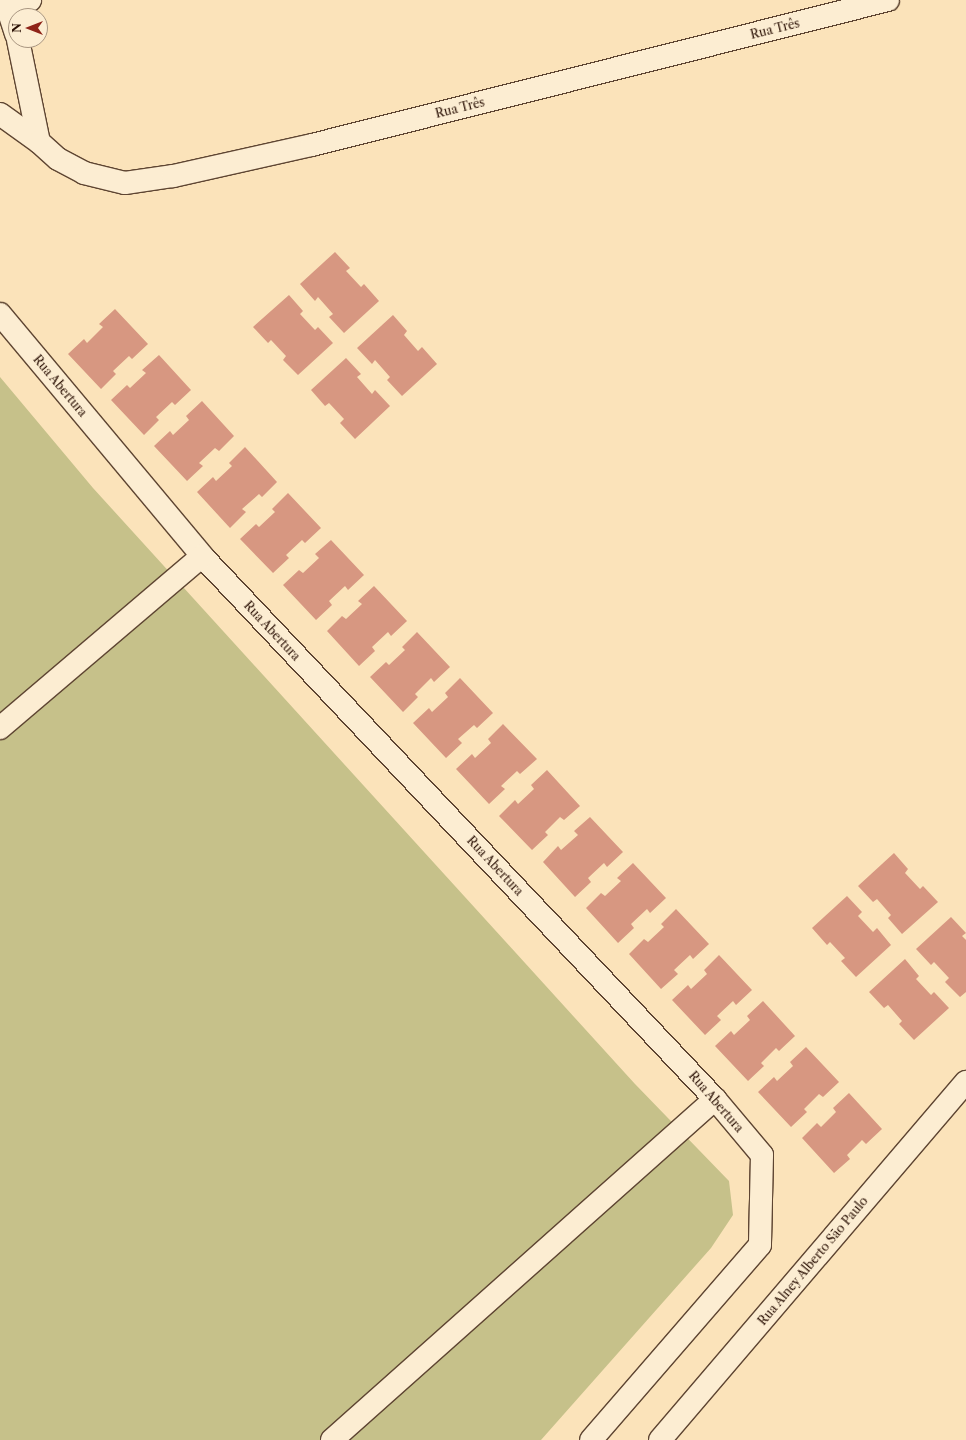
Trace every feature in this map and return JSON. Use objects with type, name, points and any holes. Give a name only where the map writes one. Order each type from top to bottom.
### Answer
[{"type":"street","points":[[8,14],[4,4],[30,0]]},
{"type":"street","name":"Rua Três","points":[[0,114],[39,142],[58,160],[84,173],[125,183],[173,176],[312,145],[888,0]]},
{"type":"street","points":[[20,48],[39,142]]},
{"type":"street","name":"Rua Abertura","points":[[0,314],[202,556],[715,1099],[762,1156],[760,1245],[591,1440]]},
{"type":"street","points":[[0,728],[202,556]]},
{"type":"street","name":"Rua Alney Alberto São Paulo","points":[[660,1440],[966,1082]]},
{"type":"street","points":[[332,1440],[715,1099]]},
{"type":"shaded area","points":[[0,377],[93,488],[635,1084],[729,1181],[733,1215],[711,1248],[541,1440],[0,1440]]},
{"type":"building","points":[[335,252],[350,268],[346,271],[361,287],[364,284],[379,301],[344,333],[329,317],[333,314],[318,297],[315,301],[300,284]]},
{"type":"building","points":[[289,295],[303,311],[300,314],[315,330],[318,327],[333,343],[298,375],[283,360],[286,356],[271,340],[268,343],[253,327]]},
{"type":"building","points":[[115,309],[148,344],[132,359],[129,356],[113,371],[116,374],[101,389],[68,354],[84,339],[87,343],[103,327],[99,324]]},
{"type":"building","points":[[393,315],[407,331],[404,335],[418,351],[422,347],[437,364],[402,396],[387,380],[390,377],[375,360],[372,364],[357,348]]},
{"type":"building","points":[[159,355],[191,390],[175,405],[172,402],[156,417],[159,420],[144,435],[111,400],[127,385],[130,388],[146,373],[142,370]]},
{"type":"building","points":[[346,358],[361,374],[357,377],[372,394],[375,390],[390,406],[355,439],[340,423],[344,419],[329,403],[325,406],[311,390]]},
{"type":"building","points":[[202,401],[234,436],[219,451],[215,448],[199,463],[203,466],[187,481],[154,446],[170,431],[173,435],[189,420],[186,416]]},
{"type":"building","points":[[245,447],[277,482],[262,497],[259,494],[242,509],[246,512],[230,528],[197,492],[213,477],[216,481],[232,466],[229,463]]},
{"type":"building","points":[[288,493],[321,528],[305,543],[302,540],[286,555],[289,558],[273,573],[240,539],[256,524],[259,527],[275,512],[272,509]]},
{"type":"building","points":[[331,540],[364,575],[348,590],[345,586],[329,601],[332,605],[316,620],[283,585],[299,570],[303,573],[319,558],[315,554]]},
{"type":"building","points":[[374,586],[407,621],[391,636],[388,632],[372,647],[375,651],[359,666],[327,631],[342,616],[346,619],[362,604],[358,601]]},
{"type":"building","points":[[417,632],[450,667],[434,682],[431,678],[415,694],[418,697],[403,712],[370,677],[386,662],[389,665],[405,650],[402,647]]},
{"type":"building","points":[[460,678],[493,713],[477,728],[474,725],[458,739],[462,743],[446,758],[413,723],[429,708],[432,712],[448,697],[445,693]]},
{"type":"building","points":[[503,724],[537,759],[520,774],[517,771],[501,786],[505,789],[489,804],[456,769],[472,754],[475,758],[491,743],[488,739]]},
{"type":"building","points":[[547,770],[580,806],[564,820],[560,817],[545,832],[548,835],[532,850],[499,816],[515,800],[518,804],[534,789],[531,785]]},
{"type":"building","points":[[590,817],[623,852],[607,867],[604,863],[588,878],[591,882],[575,897],[543,862],[558,846],[561,850],[578,835],[574,831]]},
{"type":"building","points":[[894,853],[908,869],[905,873],[920,889],[923,886],[938,902],[902,934],[888,918],[891,915],[877,899],[873,902],[858,886]]},
{"type":"building","points":[[633,863],[666,898],[650,913],[647,909],[631,924],[634,928],[618,943],[586,908],[601,893],[605,896],[621,881],[617,878]]},
{"type":"building","points":[[847,896],[862,912],[858,916],[873,932],[877,928],[891,945],[856,977],[841,961],[845,958],[830,942],[827,945],[812,928]]},
{"type":"building","points":[[676,909],[709,944],[693,959],[690,955],[674,970],[678,974],[661,989],[629,954],[644,939],[648,942],[664,927],[661,924]]},
{"type":"building","points":[[951,917],[966,933],[962,936],[966,940],[966,992],[960,997],[945,982],[949,978],[934,962],[931,965],[916,949]]},
{"type":"building","points":[[719,955],[752,990],[736,1005],[733,1001],[717,1016],[721,1020],[705,1035],[672,1000],[688,985],[691,989],[707,974],[704,970]]},
{"type":"building","points":[[905,959],[919,976],[916,979],[931,995],[934,992],[949,1008],[914,1040],[899,1024],[902,1021],[888,1005],[884,1008],[869,992]]},
{"type":"building","points":[[763,1001],[795,1036],[779,1051],[776,1048],[761,1063],[764,1066],[748,1081],[715,1046],[731,1031],[734,1035],[750,1020],[747,1016]]},
{"type":"building","points":[[806,1047],[839,1082],[823,1097],[819,1094],[804,1109],[807,1112],[791,1127],[758,1092],[774,1077],[777,1081],[793,1066],[790,1062]]},
{"type":"building","points":[[849,1093],[882,1129],[866,1144],[862,1140],[847,1155],[850,1159],[834,1173],[802,1138],[817,1123],[821,1127],[836,1112],[833,1108]]}]
